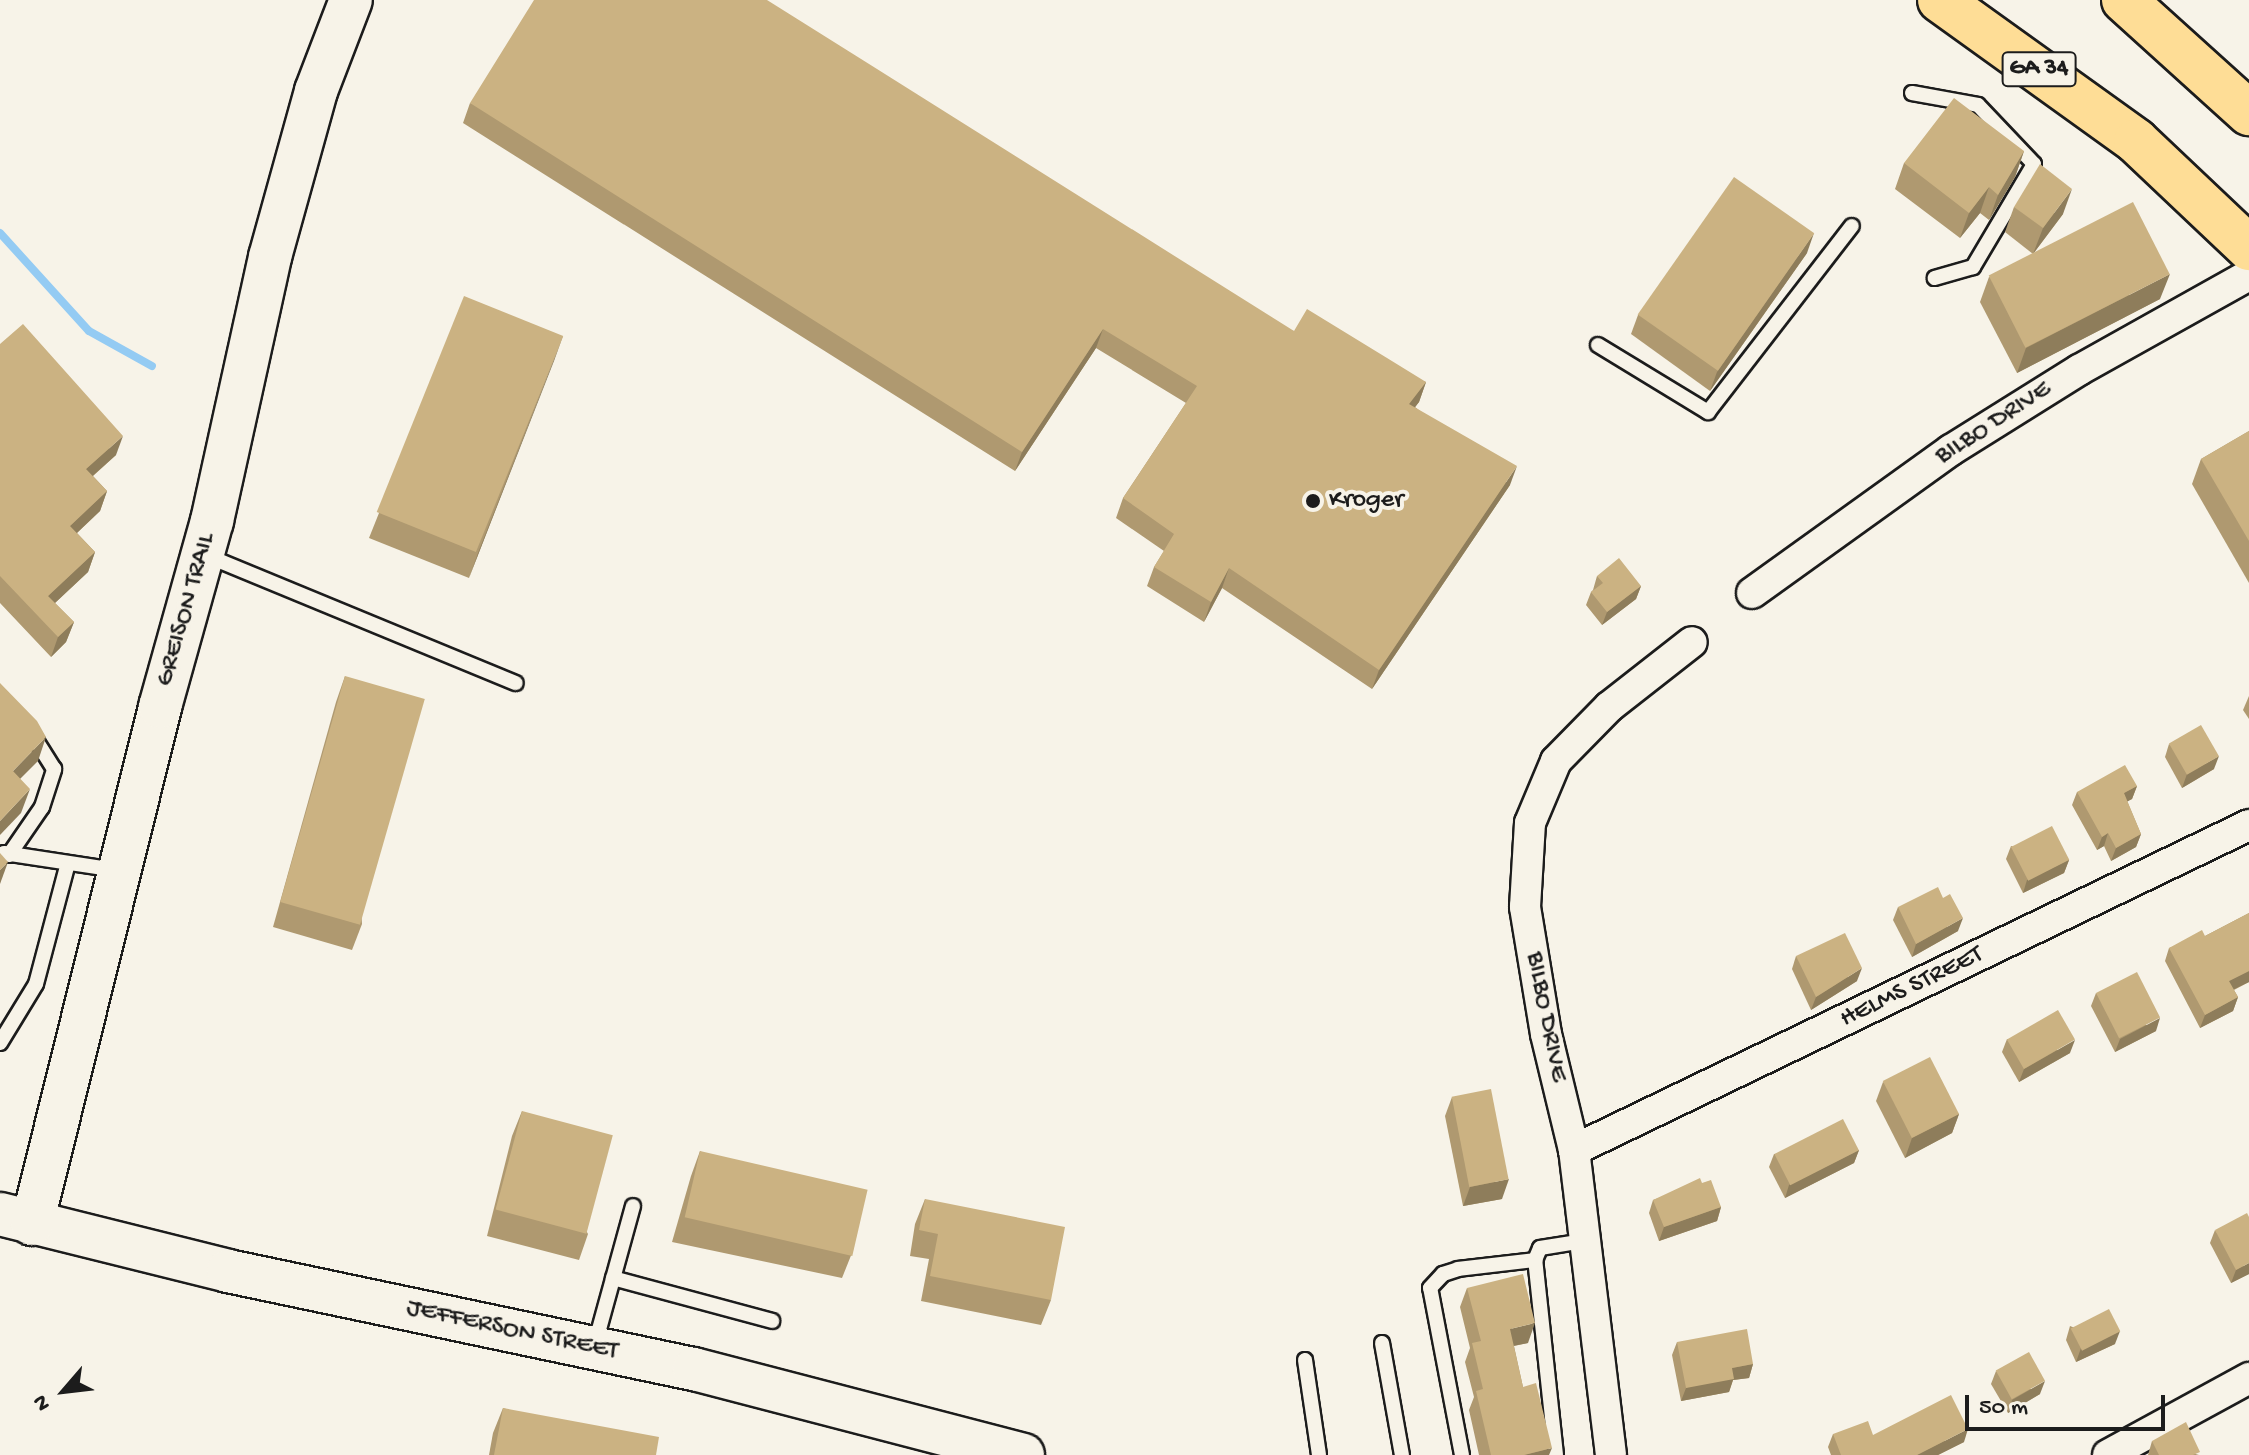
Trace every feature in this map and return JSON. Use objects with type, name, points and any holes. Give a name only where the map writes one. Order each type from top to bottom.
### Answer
[{"type":"main road","name":"GA 34","points":[[1940,0],[2136,141],[2249,248]]},
{"type":"main road","points":[[2124,0],[2249,113]]},
{"type":"street","name":"GREISON TRAIL","points":[[16,1219],[122,871],[203,554],[270,257],[316,91],[351,0]]},
{"type":"street","name":"BILBO DRIVE","points":[[1752,593],[1951,450],[2079,370],[2249,275]]},
{"type":"street","name":"BILBO DRIVE","points":[[1611,1455],[1574,1150],[1546,1034],[1525,907],[1530,823],[1556,761],[1609,707],[1692,642]]},
{"type":"street","name":"HELMS STREET","points":[[1574,1150],[2249,825]]},
{"type":"street","name":"JEFFERSON STREET","points":[[16,1219],[228,1271],[594,1348],[1011,1453]]},
{"type":"street","points":[[2108,1455],[2249,1378]]},
{"type":"lane","points":[[1912,93],[1978,105],[2034,164],[1973,267],[1935,278]]},
{"type":"lane","points":[[1598,345],[1708,412],[1852,226]]},
{"type":"lane","points":[[203,554],[516,683]]},
{"type":"lane","points":[[4,853],[42,807],[54,769],[22,723]]},
{"type":"lane","points":[[4,853],[122,871]]},
{"type":"lane","points":[[1,1040],[36,984],[68,863]]},
{"type":"lane","points":[[594,1348],[633,1206]]},
{"type":"lane","points":[[1556,1455],[1535,1260],[1540,1248],[1584,1241]]},
{"type":"lane","points":[[1462,1455],[1430,1288],[1443,1274],[1458,1269],[1535,1260]]},
{"type":"lane","points":[[613,1278],[772,1321]]},
{"type":"lane","points":[[1382,1343],[1402,1455]]},
{"type":"lane","points":[[1305,1360],[1319,1455]]},
{"type":"building","points":[[534,0],[767,0],[1294,331],[1307,309],[1426,382],[1409,404],[1517,466],[1379,670],[1229,568],[1211,602],[1154,567],[1174,534],[1123,498],[1197,386],[1103,329],[1022,452],[470,103]]},
{"type":"building","points":[[1954,98],[2024,151],[1998,195],[1989,187],[1969,213],[1904,163]]},
{"type":"building","points":[[2040,164],[2072,189],[2043,228],[2014,207]]},
{"type":"building","points":[[1734,177],[1814,233],[1718,371],[1638,315]]},
{"type":"building","points":[[2133,202],[2170,274],[2025,348],[1989,276]]},
{"type":"building","points":[[464,296],[563,336],[476,552],[377,512]]},
{"type":"building","points":[[23,324],[123,436],[86,469],[107,491],[70,526],[95,552],[48,596],[74,622],[58,637],[0,576],[0,344]]},
{"type":"building","points":[[2249,431],[2249,541],[2201,459]]},
{"type":"building","points":[[1619,558],[1641,586],[1607,612],[1591,592],[1603,583],[1597,576]]},
{"type":"building","points":[[345,676],[425,699],[360,925],[280,902]]},
{"type":"building","points":[[0,683],[37,721],[46,737],[13,771],[30,789],[0,821]]},
{"type":"building","points":[[2201,725],[2219,756],[2187,775],[2169,744]]},
{"type":"building","points":[[2125,765],[2137,786],[2124,793],[2141,834],[2116,848],[2108,833],[2102,837],[2077,792]]},
{"type":"building","points":[[2052,826],[2069,860],[2028,881],[2011,847]]},
{"type":"building","points":[[0,853],[8,862],[0,870]]},
{"type":"building","points":[[1938,887],[1943,898],[1950,894],[1963,918],[1916,944],[1898,907]]},
{"type":"building","points":[[2249,913],[2249,971],[2229,981],[2238,997],[2205,1015],[2169,948],[2202,930],[2205,936]]},
{"type":"building","points":[[1845,933],[1862,968],[1816,997],[1796,956]]},
{"type":"building","points":[[2137,972],[2160,1017],[2119,1038],[2096,993]]},
{"type":"building","points":[[2058,1010],[2075,1039],[2024,1069],[2007,1040]]},
{"type":"building","points":[[1930,1057],[1959,1114],[1912,1138],[1883,1081]]},
{"type":"building","points":[[1491,1089],[1509,1179],[1469,1187],[1452,1097]]},
{"type":"building","points":[[522,1111],[613,1135],[586,1234],[496,1210]]},
{"type":"building","points":[[1843,1119],[1859,1150],[1790,1185],[1774,1154]]},
{"type":"building","points":[[700,1151],[868,1190],[852,1256],[685,1217]]},
{"type":"building","points":[[1700,1178],[1702,1183],[1711,1180],[1721,1207],[1664,1227],[1653,1200]]},
{"type":"building","points":[[925,1199],[1065,1227],[1051,1300],[930,1276],[938,1234],[919,1230]]},
{"type":"building","points":[[2247,1213],[2249,1263],[2236,1270],[2215,1230]]},
{"type":"building","points":[[1523,1274],[1535,1323],[1510,1329],[1523,1387],[1536,1383],[1552,1448],[1524,1455],[1491,1455],[1476,1391],[1483,1389],[1472,1343],[1481,1341],[1467,1288]]},
{"type":"building","points":[[2109,1309],[2120,1331],[2082,1351],[2071,1329]]},
{"type":"building","points":[[1747,1329],[1753,1364],[1732,1368],[1734,1379],[1686,1388],[1677,1342]]},
{"type":"building","points":[[2029,1352],[2045,1381],[2012,1399],[1996,1370]]},
{"type":"building","points":[[1951,1395],[1968,1429],[1917,1455],[1841,1455],[1833,1434],[1868,1421],[1873,1435]]},
{"type":"building","points":[[503,1408],[659,1437],[656,1455],[494,1455]]},
{"type":"building","points":[[2186,1422],[2200,1452],[2193,1455],[2159,1455],[2152,1441]]},
{"type":"waterway","points":[[0,233],[89,331],[152,366]]},
{"type":"place","name":"Kroger","points":[[1313,501]]}]
